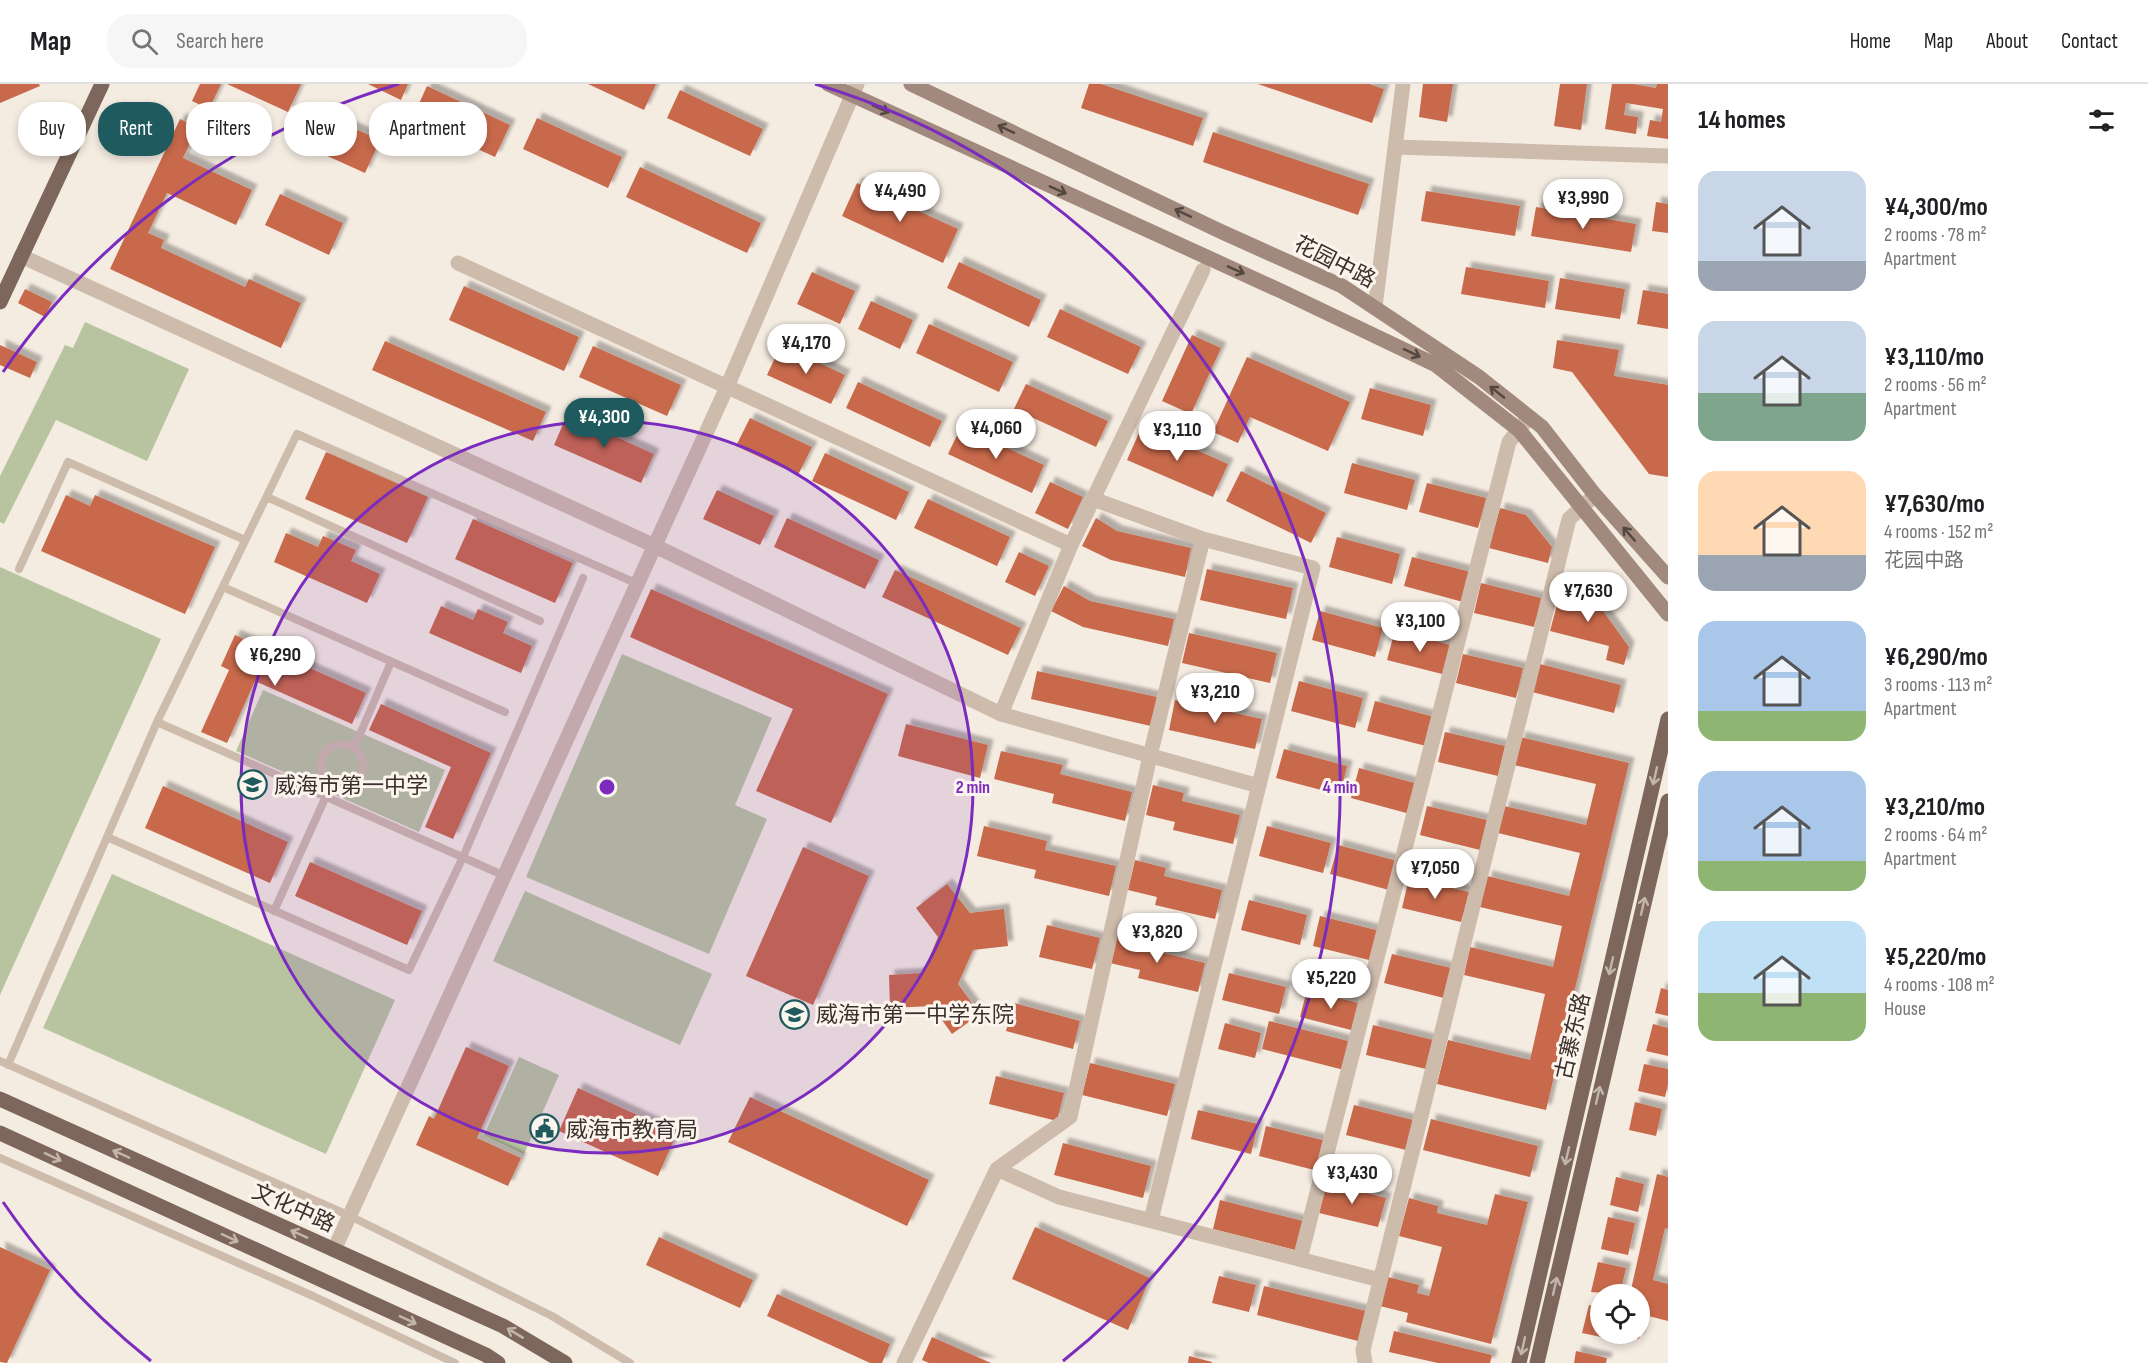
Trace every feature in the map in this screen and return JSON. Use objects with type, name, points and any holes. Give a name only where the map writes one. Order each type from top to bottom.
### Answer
[{"type":"main road","points":[[0,302],[102,84]]},
{"type":"main road","points":[[828,84],[855,90],[1436,365],[1519,429],[1668,614]]},
{"type":"main road","name":"花园中路","points":[[911,84],[1222,232],[1342,286],[1375,307],[1479,377],[1542,428],[1595,495],[1668,578]]},
{"type":"main road","name":"古寨东路","points":[[1520,1363],[1668,719]]},
{"type":"main road","name":"古寨东路","points":[[1537,1363],[1668,801]]},
{"type":"main road","name":"文化中路","points":[[0,1100],[503,1326],[565,1363]]},
{"type":"main road","points":[[0,1132],[486,1355],[498,1363]]},
{"type":"street","points":[[1375,307],[1404,84]]},
{"type":"street","points":[[334,1250],[727,387],[855,90]]},
{"type":"street","points":[[1396,147],[1668,156]]},
{"type":"street","points":[[21,256],[655,546],[1001,714],[1259,786]]},
{"type":"street","points":[[458,262],[1071,545]]},
{"type":"street","points":[[1001,714],[1071,545],[1203,270]]},
{"type":"street","points":[[1300,1259],[1509,442],[1529,417]]},
{"type":"street","points":[[1365,1363],[1363,1350],[1569,519],[1595,495]]},
{"type":"street","points":[[1093,500],[1203,539],[1313,568],[1151,1220]]},
{"type":"street","points":[[904,1363],[997,1169],[1070,1117],[1150,756],[1203,539]]},
{"type":"street","points":[[997,1169],[1059,1197],[1380,1280]]},
{"type":"lane","points":[[630,1363],[552,1316],[350,1216],[4,1063],[157,722],[297,434],[638,584]]},
{"type":"lane","points":[[19,569],[68,462],[245,540]]},
{"type":"lane","points":[[267,497],[540,621]]},
{"type":"lane","points":[[107,837],[409,970],[463,857],[583,579]]},
{"type":"lane","points":[[223,587],[505,712]]},
{"type":"lane","points":[[354,748],[391,662]]},
{"type":"lane","points":[[157,722],[505,876]]},
{"type":"lane","points":[[342,744],[354,748],[362,765],[358,778],[346,785],[332,783],[326,778],[321,766],[325,753],[335,745],[342,744]]},
{"type":"lane","points":[[274,911],[332,783]]},
{"type":"lane","points":[[0,1158],[313,1296],[455,1363]]},
{"type":"green space","points":[[85,322],[189,369],[147,461],[56,420],[4,524],[0,522],[0,476],[65,345],[73,348]]},
{"type":"green space","points":[[0,567],[161,639],[0,995]]},
{"type":"green space","points":[[622,654],[772,718],[735,805],[767,819],[709,954],[526,877]]},
{"type":"green space","points":[[263,690],[445,770],[419,832],[236,751]]},
{"type":"green space","points":[[112,874],[395,1000],[326,1154],[43,1028]]},
{"type":"green space","points":[[525,891],[712,974],[680,1045],[493,961]]},
{"type":"green space","points":[[519,1057],[559,1075],[524,1154],[484,1135]]},
{"type":"building","points":[[0,84],[39,84],[40,86],[0,103]]},
{"type":"building","points":[[200,84],[221,84],[212,102],[192,101]]},
{"type":"building","points":[[227,84],[301,84],[293,102],[284,102],[284,110],[272,105],[272,102],[266,102]]},
{"type":"building","points":[[368,84],[408,84],[401,100]]},
{"type":"building","points":[[588,84],[656,84],[644,110]]},
{"type":"building","points":[[1089,84],[1101,84],[1203,118],[1193,146],[1081,108]]},
{"type":"building","points":[[1258,84],[1369,84],[1384,89],[1372,123]]},
{"type":"building","points":[[1423,84],[1453,84],[1447,122],[1419,117]]},
{"type":"building","points":[[1560,84],[1587,84],[1581,130],[1554,126]]},
{"type":"building","points":[[1612,84],[1633,84],[1656,88],[1657,84],[1668,84],[1668,139],[1647,136],[1650,120],[1661,122],[1663,109],[1626,103],[1624,115],[1638,117],[1636,134],[1605,129]]},
{"type":"building","points":[[427,86],[461,102],[420,102]]},
{"type":"building","points":[[680,90],[763,129],[750,156],[667,118]]},
{"type":"building","points":[[487,114],[510,125],[495,157],[487,153]]},
{"type":"building","points":[[537,118],[622,157],[608,188],[523,149]]},
{"type":"building","points":[[180,119],[186,122],[186,151],[183,158],[252,190],[236,225],[167,193],[148,233],[164,240],[161,248],[245,287],[249,279],[301,303],[281,348],[110,269],[163,156],[174,156],[174,132]]},
{"type":"building","points":[[357,130],[369,135],[369,156],[373,156],[365,173],[327,156],[357,156]]},
{"type":"building","points":[[1213,132],[1369,184],[1358,215],[1203,162]]},
{"type":"building","points":[[640,167],[761,223],[747,253],[626,197]]},
{"type":"building","points":[[857,183],[958,229],[943,263],[842,216]]},
{"type":"building","points":[[1426,191],[1520,206],[1515,236],[1421,221]]},
{"type":"building","points":[[280,194],[343,223],[329,255],[265,225]]},
{"type":"building","points":[[1656,202],[1668,204],[1668,233],[1652,231]]},
{"type":"building","points":[[1536,207],[1636,224],[1631,252],[1531,236]]},
{"type":"building","points":[[959,262],[1041,300],[1029,327],[947,288]]},
{"type":"building","points":[[1466,267],[1549,281],[1545,308],[1461,294]]},
{"type":"building","points":[[812,272],[855,291],[840,324],[797,304]]},
{"type":"building","points":[[1560,278],[1625,289],[1620,319],[1555,309]]},
{"type":"building","points":[[464,286],[579,337],[564,371],[449,320]]},
{"type":"building","points":[[25,289],[52,302],[45,317],[18,303]]},
{"type":"building","points":[[1643,290],[1668,294],[1668,329],[1637,324]]},
{"type":"building","points":[[871,301],[913,320],[900,349],[858,329]]},
{"type":"building","points":[[1060,309],[1141,347],[1128,374],[1047,337]]},
{"type":"building","points":[[929,324],[1013,362],[999,392],[916,353]]},
{"type":"building","points":[[1192,335],[1221,348],[1191,414],[1162,401]]},
{"type":"building","points":[[1557,340],[1619,350],[1614,376],[1668,385],[1668,477],[1649,474],[1572,372],[1553,368]]},
{"type":"building","points":[[385,341],[546,412],[533,441],[372,370]]},
{"type":"building","points":[[0,345],[37,362],[30,378],[0,365]]},
{"type":"building","points":[[781,345],[845,375],[831,404],[767,375]]},
{"type":"building","points":[[593,346],[681,385],[667,416],[579,377]]},
{"type":"building","points":[[1247,357],[1350,402],[1328,451],[1250,417],[1238,443],[1213,432]]},
{"type":"building","points":[[858,382],[942,421],[930,447],[846,408]]},
{"type":"building","points":[[1026,384],[1108,421],[1096,447],[1014,409]]},
{"type":"building","points":[[1370,388],[1431,405],[1423,436],[1361,419]]},
{"type":"building","points":[[567,415],[654,454],[641,483],[554,445]]},
{"type":"building","points":[[750,418],[812,447],[798,475],[736,446]]},
{"type":"building","points":[[1142,426],[1228,464],[1213,497],[1127,460]]},
{"type":"building","points":[[961,427],[1044,465],[1032,493],[948,454]]},
{"type":"building","points":[[326,452],[428,497],[407,543],[305,499]]},
{"type":"building","points":[[825,453],[909,492],[896,520],[812,481]]},
{"type":"building","points":[[1352,463],[1415,480],[1407,510],[1344,493]]},
{"type":"building","points":[[1241,471],[1326,513],[1311,543],[1226,501]]},
{"type":"building","points":[[1050,482],[1083,497],[1068,529],[1035,513]]},
{"type":"building","points":[[1427,483],[1486,498],[1478,528],[1419,512]]},
{"type":"building","points":[[717,490],[774,516],[760,545],[703,519]]},
{"type":"building","points":[[66,495],[90,506],[95,495],[215,547],[185,614],[41,551]]},
{"type":"building","points":[[928,499],[1010,537],[997,566],[914,528]]},
{"type":"building","points":[[1500,508],[1526,515],[1552,547],[1548,563],[1489,548]]},
{"type":"building","points":[[787,518],[879,560],[865,589],[774,547]]},
{"type":"building","points":[[1096,518],[1117,531],[1191,548],[1185,577],[1111,560],[1082,546]]},
{"type":"building","points":[[473,519],[573,563],[555,603],[455,559]]},
{"type":"building","points":[[286,533],[318,547],[323,536],[356,550],[351,561],[380,574],[367,603],[274,562]]},
{"type":"building","points":[[1337,537],[1400,554],[1392,584],[1329,567]]},
{"type":"building","points":[[1019,552],[1049,566],[1035,596],[1005,582]]},
{"type":"building","points":[[1412,557],[1471,572],[1463,602],[1404,586]]},
{"type":"building","points":[[1207,569],[1293,588],[1286,619],[1200,600]]},
{"type":"building","points":[[895,570],[1021,628],[1008,655],[882,597]]},
{"type":"building","points":[[1481,583],[1541,598],[1534,627],[1474,613]]},
{"type":"building","points":[[1064,586],[1090,601],[1174,619],[1168,646],[1083,627],[1051,611]]},
{"type":"building","points":[[1562,586],[1590,593],[1629,647],[1624,665],[1606,660],[1609,646],[1550,631]]},
{"type":"building","points":[[651,589],[888,694],[831,823],[756,791],[793,709],[630,637]]},
{"type":"building","points":[[441,606],[473,620],[478,609],[508,622],[503,633],[532,646],[521,673],[429,633]]},
{"type":"building","points":[[1320,611],[1383,628],[1375,657],[1312,640]]},
{"type":"building","points":[[1395,630],[1454,646],[1446,675],[1387,660]]},
{"type":"building","points":[[1189,633],[1277,653],[1270,683],[1182,663]]},
{"type":"building","points":[[235,635],[366,693],[352,724],[255,681],[227,743],[201,732],[229,670],[221,666]]},
{"type":"building","points":[[1463,654],[1523,668],[1516,698],[1456,683]]},
{"type":"building","points":[[1540,664],[1621,685],[1614,713],[1532,692]]},
{"type":"building","points":[[1037,671],[1157,697],[1151,726],[1031,699]]},
{"type":"building","points":[[1299,681],[1363,698],[1355,728],[1291,711]]},
{"type":"building","points":[[1175,700],[1262,719],[1255,749],[1169,730]]},
{"type":"building","points":[[1375,701],[1434,717],[1426,746],[1367,731]]},
{"type":"building","points":[[381,704],[491,753],[453,839],[425,827],[451,767],[369,730]]},
{"type":"building","points":[[906,724],[988,745],[980,778],[898,756]]},
{"type":"building","points":[[1445,732],[1505,746],[1498,776],[1438,762]]},
{"type":"building","points":[[1520,737],[1629,763],[1546,1110],[1437,1084],[1448,1040],[1530,1060],[1545,994],[1464,975],[1470,947],[1553,967],[1562,926],[1480,907],[1487,876],[1569,896],[1580,853],[1498,833],[1504,806],[1586,825],[1596,784],[1514,765]]},
{"type":"building","points":[[1284,749],[1347,766],[1340,795],[1276,778]]},
{"type":"building","points":[[1001,751],[1063,765],[1060,774],[1132,792],[1125,821],[1052,803],[1054,794],[994,779]]},
{"type":"building","points":[[1359,768],[1418,784],[1410,814],[1351,798]]},
{"type":"building","points":[[1153,785],[1184,793],[1182,801],[1240,815],[1233,844],[1173,830],[1175,822],[1146,815]]},
{"type":"building","points":[[163,786],[288,842],[270,883],[145,828]]},
{"type":"building","points":[[1427,806],[1487,820],[1480,850],[1420,835]]},
{"type":"building","points":[[984,826],[1047,841],[1045,850],[1116,866],[1109,896],[1034,878],[1036,870],[977,856]]},
{"type":"building","points":[[1267,826],[1331,843],[1323,873],[1259,856]]},
{"type":"building","points":[[1338,845],[1397,861],[1389,890],[1330,874]]},
{"type":"building","points":[[803,847],[869,876],[813,1005],[746,976]]},
{"type":"building","points":[[1135,860],[1166,868],[1164,876],[1222,890],[1215,919],[1155,905],[1157,897],[1128,890]]},
{"type":"building","points":[[310,862],[422,911],[407,945],[295,896]]},
{"type":"building","points":[[1409,878],[1469,892],[1461,922],[1402,908]]},
{"type":"building","points":[[947,884],[970,913],[1004,909],[1008,946],[973,950],[958,984],[980,1014],[952,1034],[932,1006],[890,1008],[889,975],[923,973],[938,937],[916,908]]},
{"type":"building","points":[[1249,900],[1307,915],[1300,945],[1241,930]]},
{"type":"building","points":[[1320,916],[1380,931],[1373,961],[1313,946]]},
{"type":"building","points":[[1047,925],[1100,938],[1092,969],[1039,957]]},
{"type":"building","points":[[1118,933],[1149,940],[1147,949],[1205,963],[1198,992],[1138,978],[1140,970],[1110,963]]},
{"type":"building","points":[[1392,954],[1451,968],[1444,998],[1384,983]]},
{"type":"building","points":[[1229,973],[1286,987],[1279,1014],[1222,1000]]},
{"type":"building","points":[[1661,988],[1668,990],[1668,1016],[1655,1013]]},
{"type":"building","points":[[1307,990],[1362,1004],[1355,1031],[1300,1017]]},
{"type":"building","points":[[1014,1003],[1080,1021],[1073,1049],[1006,1031]]},
{"type":"building","points":[[1269,1021],[1352,1042],[1344,1070],[1262,1049]]},
{"type":"building","points":[[1225,1023],[1261,1033],[1255,1058],[1218,1049]]},
{"type":"building","points":[[1653,1024],[1668,1028],[1668,1056],[1646,1051]]},
{"type":"building","points":[[1373,1025],[1433,1040],[1426,1069],[1366,1055]]},
{"type":"building","points":[[466,1047],[509,1066],[477,1138],[521,1158],[508,1186],[416,1145],[429,1116],[434,1119]]},
{"type":"building","points":[[1090,1063],[1175,1084],[1167,1116],[1082,1095]]},
{"type":"building","points":[[1644,1064],[1668,1069],[1665,1097],[1638,1091]]},
{"type":"building","points":[[996,1076],[1064,1093],[1057,1121],[989,1104]]},
{"type":"building","points":[[578,1088],[677,1133],[658,1176],[559,1131]]},
{"type":"building","points":[[750,1097],[929,1180],[907,1226],[728,1142]]},
{"type":"building","points":[[1635,1102],[1662,1109],[1656,1136],[1629,1130]]},
{"type":"building","points":[[1354,1105],[1413,1120],[1406,1150],[1346,1135]]},
{"type":"building","points":[[1198,1110],[1258,1124],[1251,1154],[1191,1139]]},
{"type":"building","points":[[1431,1119],[1538,1146],[1530,1177],[1423,1150]]},
{"type":"building","points":[[1266,1126],[1326,1141],[1318,1171],[1259,1156]]},
{"type":"building","points":[[1063,1143],[1151,1166],[1143,1198],[1054,1175]]},
{"type":"building","points":[[1657,1174],[1668,1177],[1668,1229],[1665,1228],[1653,1280],[1668,1284],[1668,1321],[1650,1316],[1650,1284],[1632,1284]]},
{"type":"building","points":[[1616,1177],[1644,1184],[1638,1212],[1610,1205]]},
{"type":"building","points":[[1326,1183],[1386,1198],[1378,1227],[1319,1213]]},
{"type":"building","points":[[1495,1194],[1528,1202],[1491,1344],[1406,1322],[1408,1313],[1380,1306],[1388,1277],[1419,1285],[1417,1293],[1429,1296],[1442,1247],[1399,1236],[1409,1198],[1438,1206],[1437,1213],[1487,1225]]},
{"type":"building","points":[[1220,1200],[1303,1221],[1295,1250],[1213,1229]]},
{"type":"building","points":[[1608,1217],[1635,1223],[1628,1255],[1601,1249]]},
{"type":"building","points":[[1035,1227],[1150,1278],[1128,1330],[1012,1279]]},
{"type":"building","points":[[659,1237],[753,1280],[740,1308],[646,1265]]},
{"type":"building","points":[[0,1247],[50,1270],[7,1363],[0,1362]]},
{"type":"building","points":[[1598,1262],[1626,1268],[1622,1284],[1593,1284]]},
{"type":"building","points":[[1219,1276],[1256,1285],[1249,1312],[1212,1303]]},
{"type":"building","points":[[1264,1286],[1366,1311],[1358,1341],[1257,1315]]},
{"type":"building","points":[[777,1294],[890,1344],[882,1363],[870,1363],[767,1316]]},
{"type":"building","points":[[1589,1305],[1590,1335],[1582,1333]]},
{"type":"building","points":[[1394,1331],[1492,1355],[1490,1363],[1438,1363],[1389,1352]]},
{"type":"building","points":[[932,1337],[991,1363],[929,1363],[922,1360]]},
{"type":"building","points":[[1576,1351],[1607,1358],[1606,1363],[1574,1363]]},
{"type":"building","points":[[1189,1356],[1212,1362],[1212,1363],[1188,1363]]},
{"type":"place","name":"威海市第一中学","points":[[253,785]]},
{"type":"place","name":"威海市第一中学东院","points":[[795,1014]]},
{"type":"place","name":"威海市教育局","points":[[545,1129]]}]
